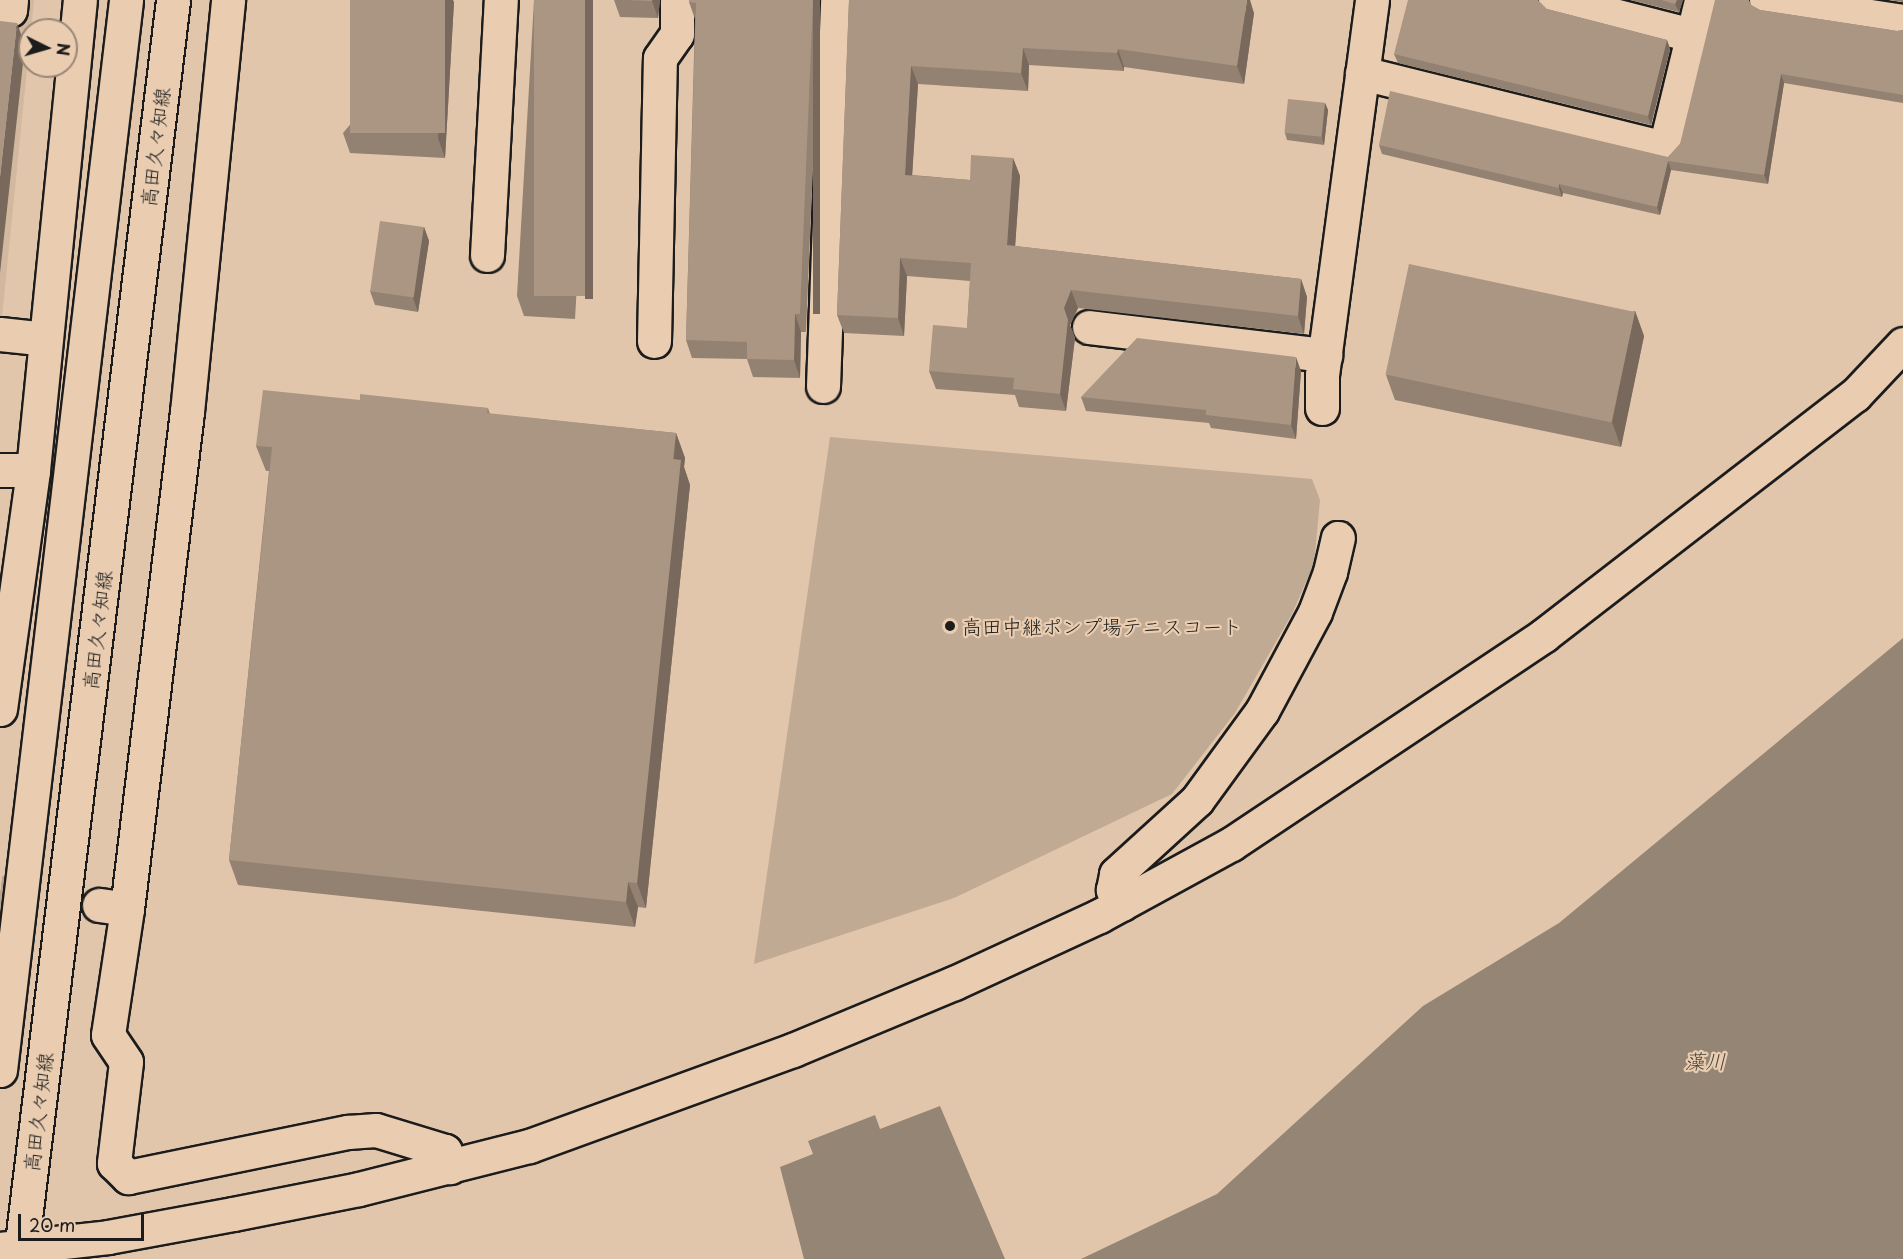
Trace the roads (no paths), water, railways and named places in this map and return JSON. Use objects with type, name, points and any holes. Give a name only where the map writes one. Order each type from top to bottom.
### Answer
[{"type":"street","points":[[0,9],[10,10],[11,0]]},
{"type":"street","points":[[0,709],[33,470],[80,0]]},
{"type":"street","points":[[0,1070],[126,0]]},
{"type":"street","name":"高田久々知線","points":[[14,1252],[173,0]]},
{"type":"street","points":[[228,0],[187,412],[113,907],[108,1035],[126,1062],[114,1163],[128,1177],[348,1132],[376,1130],[445,1150],[450,1167]]},
{"type":"street","points":[[487,255],[501,0]]},
{"type":"street","points":[[654,341],[660,58],[677,34],[677,0]]},
{"type":"street","points":[[823,386],[837,0]]},
{"type":"street","points":[[1322,408],[1325,355],[1372,0]]},
{"type":"street","points":[[1555,0],[1695,36]]},
{"type":"street","points":[[1362,73],[1665,148],[1695,36],[1701,0]]},
{"type":"street","points":[[1766,0],[1903,21]]},
{"type":"street","points":[[1089,327],[1325,355]]},
{"type":"street","points":[[0,334],[46,339]]},
{"type":"street","points":[[14,1252],[233,1215],[450,1167],[529,1146],[793,1050],[954,983],[1122,904],[1231,844],[1544,634],[1856,395],[1903,344]]},
{"type":"street","points":[[0,470],[33,470]]},
{"type":"street","points":[[1122,904],[1113,890],[1116,873],[1197,800],[1262,711],[1315,612],[1330,572],[1338,538]]},
{"type":"water","name":"藻川","points":[[1903,638],[1903,1259],[1081,1259],[1217,1194],[1423,1006],[1559,923]]},
{"type":"water","points":[[940,1106],[1005,1259],[804,1259],[780,1167],[813,1154],[808,1141],[875,1115],[880,1129]]},
{"type":"tunnel","points":[[0,892],[99,905]]},
{"type":"place","name":"高田中継ポンプ場テニスコート","points":[[950,626]]}]
